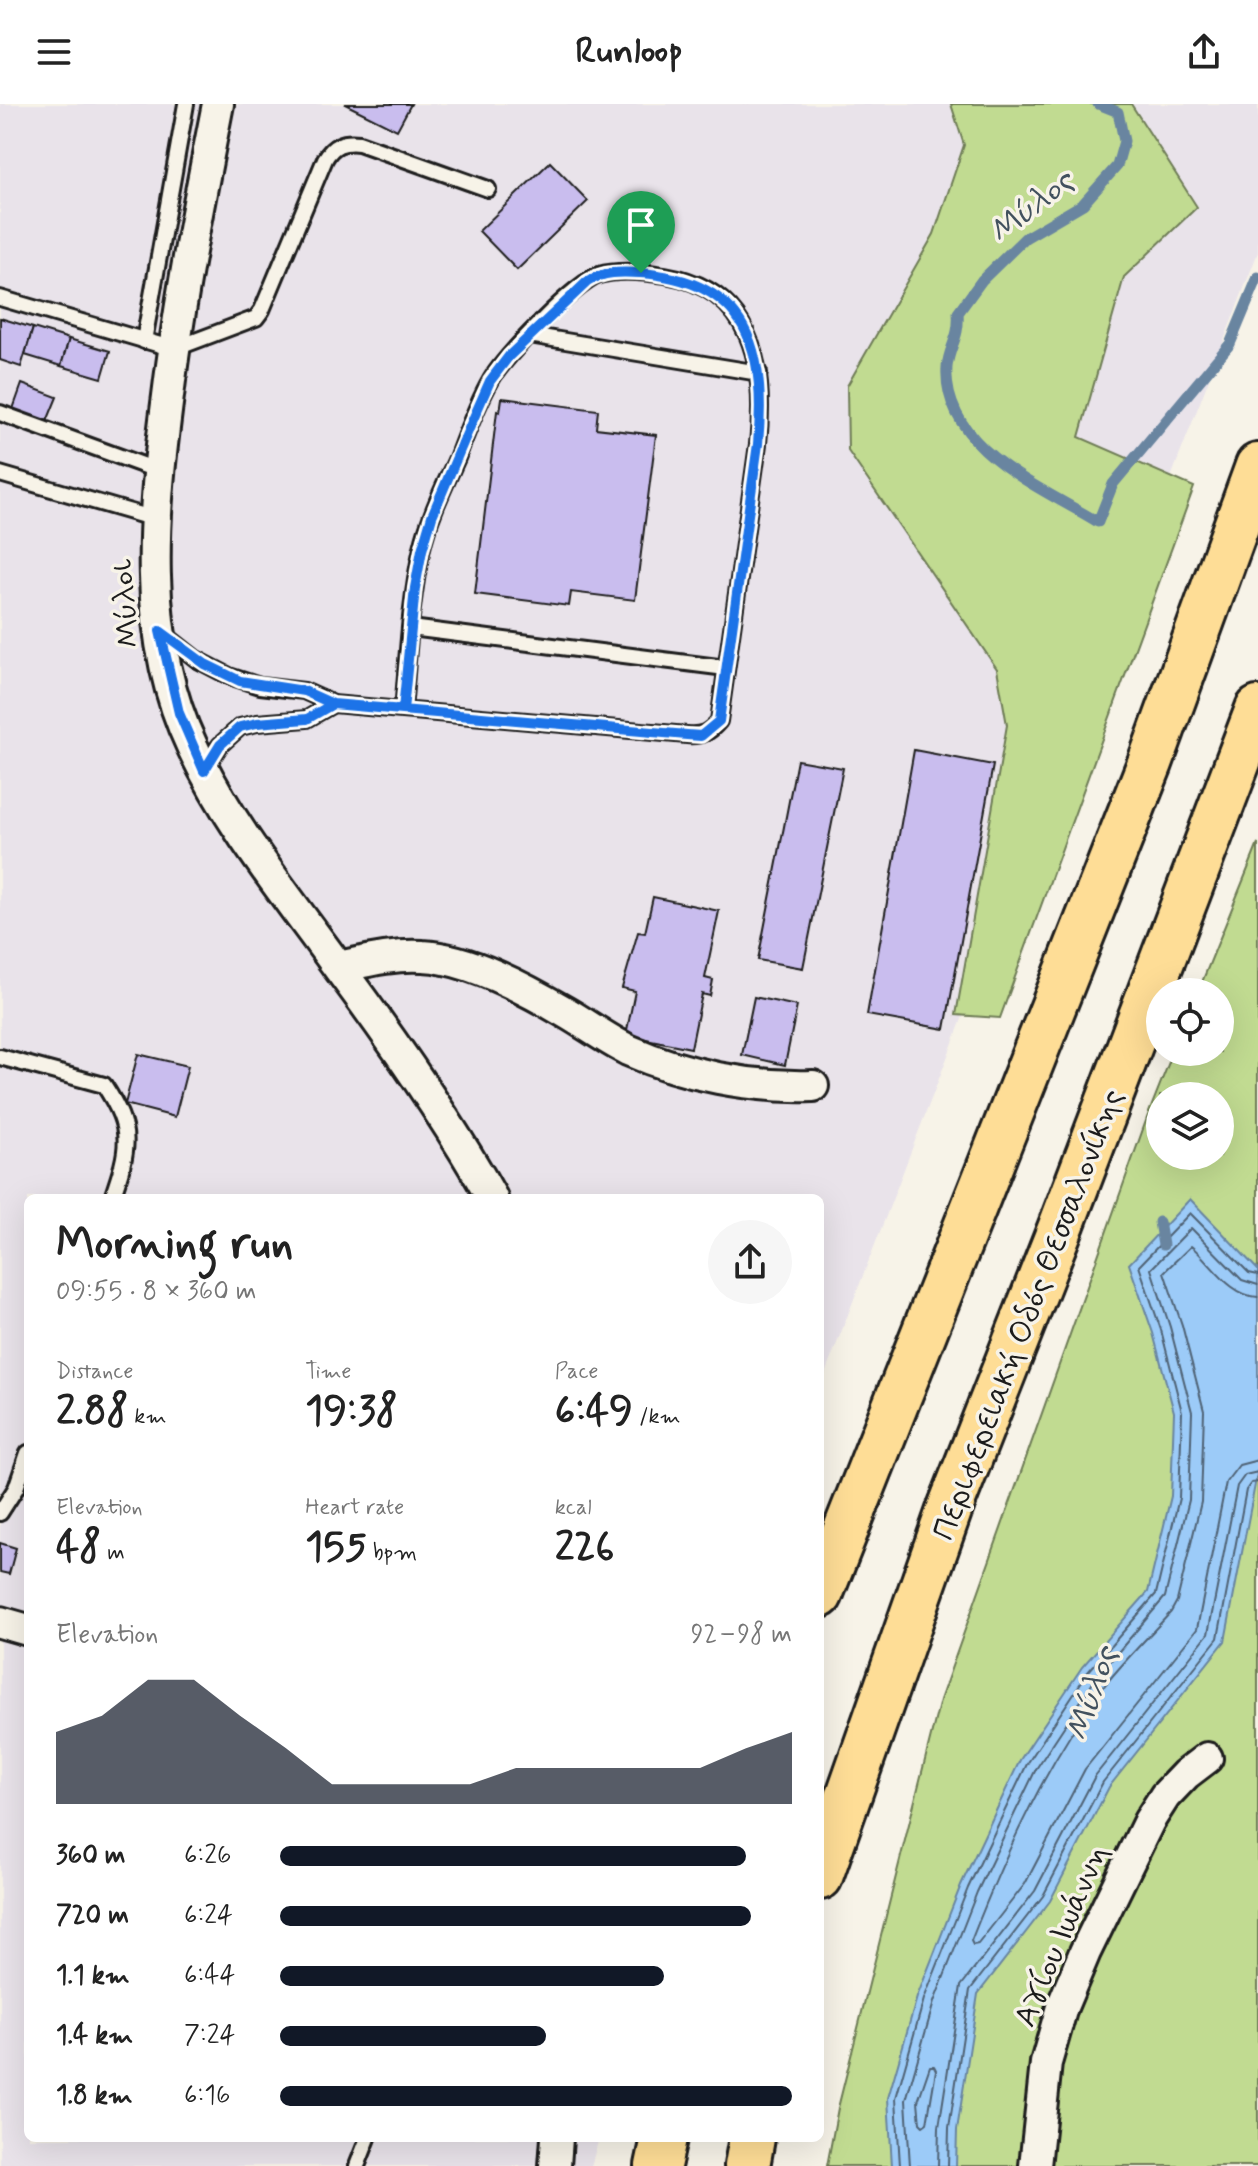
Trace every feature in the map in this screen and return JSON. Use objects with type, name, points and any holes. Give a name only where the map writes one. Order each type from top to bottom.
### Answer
[{"type":"highway","points":[[824,1585],[1150,763],[1258,466]]},
{"type":"highway","name":"Περιφερειακή Οδός Θεσσαλονίκης","points":[[824,1866],[950,1508],[1258,709]]},
{"type":"highway","points":[[658,2166],[663,2142]]},
{"type":"highway","points":[[747,2166],[751,2142]]},
{"type":"street","name":"Μύλοι","points":[[218,104],[174,349],[155,519],[155,576],[160,631],[179,713],[204,771],[263,866],[397,1050],[489,1194]]},
{"type":"street","points":[[339,967],[408,955],[463,964],[551,1005],[641,1055],[734,1080],[777,1086],[813,1086]]},
{"type":"street","points":[[0,1622],[24,1629]]},
{"type":"street","name":"Αγίου Ιωάννη","points":[[1035,2166],[1046,2063],[1062,2007],[1085,1952],[1149,1821],[1165,1796],[1207,1758]]},
{"type":"street","points":[[555,2166],[557,2142]]},
{"type":"lane","points":[[144,341],[186,104]]},
{"type":"lane","points":[[0,298],[174,349],[252,321],[259,314],[325,159],[330,150],[339,144],[359,143],[488,189]]},
{"type":"lane","points":[[160,631],[196,659],[229,676],[260,686],[304,691],[333,704],[701,736],[719,721],[761,407],[759,373],[750,341],[734,311],[720,298],[700,285],[666,275],[613,273],[595,277],[509,356],[490,381],[432,516],[417,573],[403,710]]},
{"type":"lane","points":[[529,335],[759,373]]},
{"type":"lane","points":[[0,413],[159,471]]},
{"type":"lane","points":[[0,474],[155,519]]},
{"type":"lane","points":[[411,628],[726,668]]},
{"type":"lane","points":[[204,771],[220,745],[240,727],[307,719],[333,704]]},
{"type":"lane","points":[[0,1057],[104,1085],[117,1105],[126,1136],[126,1157],[113,1194]]},
{"type":"lane","points":[[0,1513],[16,1488],[24,1465]]},
{"type":"lane","points":[[357,2166],[366,2142]]},
{"type":"shaded area","points":[[0,104],[1258,104],[1258,252],[824,1377],[824,1194],[24,1194],[24,2142],[598,2142],[591,2166],[0,2166]]},
{"type":"green space","points":[[951,104],[1131,104],[1197,207],[1124,277],[1079,437],[1194,487],[1000,1018],[956,1015],[1007,725],[997,669],[848,451],[847,386],[934,234],[964,145]]},
{"type":"green space","points":[[1258,844],[1258,2166],[827,2166],[838,2108],[940,1700],[1146,1121],[1146,1170],[1234,1170],[1234,1082],[1161,1082],[1167,1066],[1234,1066],[1234,978],[1204,978]]},
{"type":"water","points":[[1190,1199],[1258,1270],[1258,1469],[1225,1641],[1109,1787],[1050,1901],[978,1994],[957,2130],[956,2166],[892,2166],[888,2098],[917,1997],[961,1885],[1020,1760],[1082,1667],[1148,1592],[1171,1496],[1174,1412],[1153,1333],[1129,1264]]},
{"type":"building","points":[[345,104],[411,104],[397,130]]},
{"type":"building","points":[[550,162],[588,201],[517,270],[479,231]]},
{"type":"building","points":[[0,318],[33,328],[21,367],[0,360]]},
{"type":"building","points":[[33,328],[69,339],[61,366],[25,355]]},
{"type":"building","points":[[69,339],[110,351],[102,378],[61,366]]},
{"type":"building","points":[[22,384],[57,397],[46,424],[12,412]]},
{"type":"building","points":[[502,398],[598,410],[596,428],[656,435],[635,600],[571,592],[569,606],[475,594],[497,411],[500,412]]},
{"type":"building","points":[[914,750],[993,765],[945,1029],[867,1015]]},
{"type":"building","points":[[797,760],[843,768],[803,968],[758,960]]},
{"type":"building","points":[[653,897],[719,911],[705,978],[713,980],[710,996],[702,994],[691,1048],[626,1035],[635,991],[622,988],[638,932],[645,933]]},
{"type":"building","points":[[754,997],[797,1006],[785,1065],[742,1055]]},
{"type":"building","points":[[138,1054],[188,1066],[175,1117],[125,1104]]},
{"type":"building","points":[[0,1543],[16,1548],[9,1574],[0,1572]]},
{"type":"waterway","name":"Μύλος","points":[[1098,104],[1118,112],[1124,141],[1117,166],[1083,204],[1025,238],[982,280],[958,313],[947,367],[950,395],[960,420],[978,442],[999,462],[1024,479],[1098,522],[1113,484],[1230,344],[1258,277]]},
{"type":"waterway","name":"Μύλος","points":[[1159,1222],[1163,1245]]},
{"type":"route","points":[[641,273],[613,273],[587,282],[537,327],[490,381],[425,536],[415,588],[403,710],[333,704],[304,691],[240,681],[205,664],[160,631],[179,713],[204,771],[228,735],[240,727],[307,719],[333,704],[701,736],[712,729],[719,721],[758,444],[761,407],[759,373],[743,325],[720,298],[700,285],[683,279],[641,273]]}]
